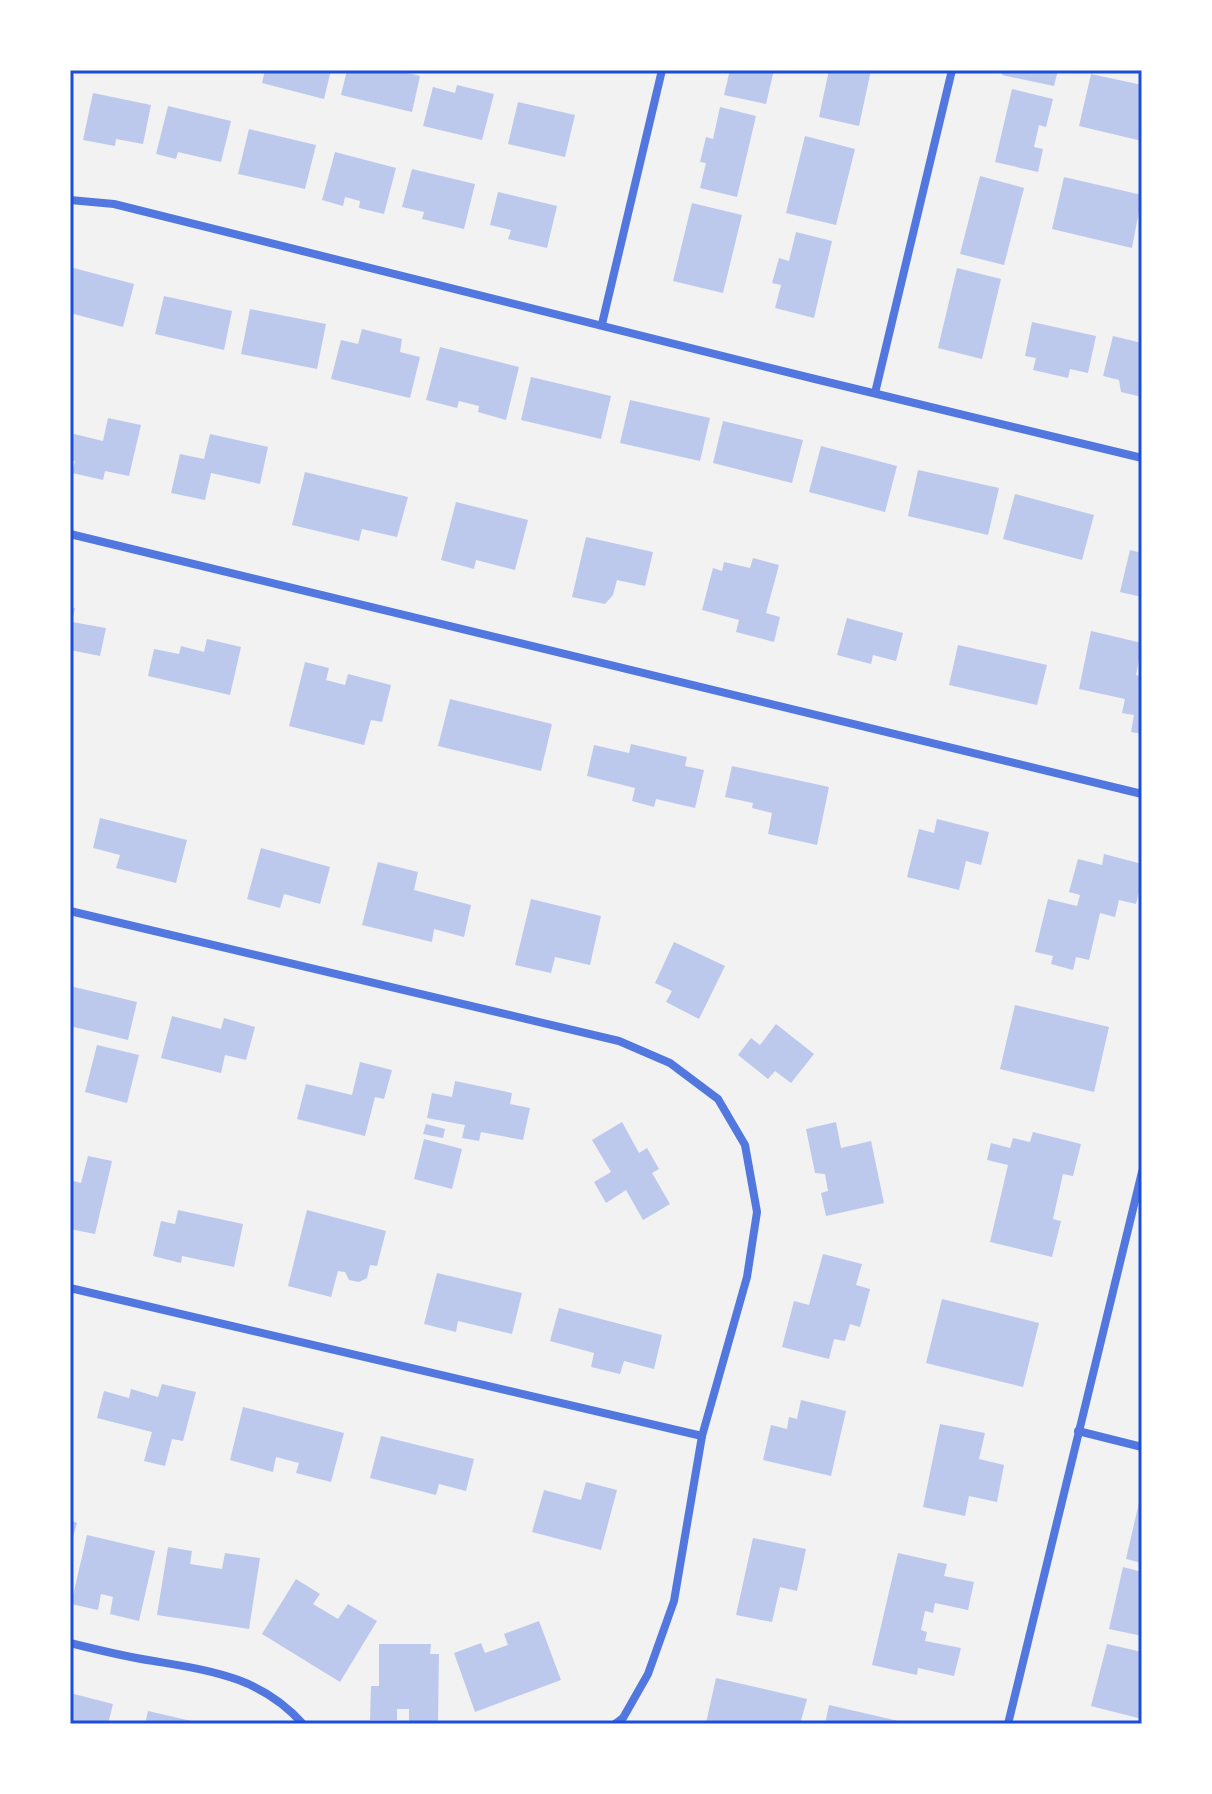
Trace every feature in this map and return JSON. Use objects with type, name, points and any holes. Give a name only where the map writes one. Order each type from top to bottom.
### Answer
[{"type":"street","points":[[602,324],[662,70]]},
{"type":"street","points":[[875,393],[952,70]]},
{"type":"street","points":[[70,200],[114,204],[1142,458]]},
{"type":"street","points":[[70,534],[1142,794]]},
{"type":"street","points":[[70,911],[619,1041],[670,1063],[718,1099],[745,1145],[757,1212],[747,1277],[702,1436],[674,1601],[648,1674],[623,1718],[615,1724]]},
{"type":"street","points":[[1008,1724],[1142,1172]]},
{"type":"street","points":[[70,1288],[702,1436]]},
{"type":"street","points":[[1078,1431],[1142,1447]]},
{"type":"street","points":[[70,1643],[120,1655],[213,1670],[266,1692],[290,1709],[303,1724]]},
{"type":"building","points":[[265,70],[331,70],[324,99],[262,83]]},
{"type":"building","points":[[347,70],[396,70],[420,76],[412,112],[341,95]]},
{"type":"building","points":[[730,70],[774,70],[766,104],[724,95]]},
{"type":"building","points":[[829,70],[871,70],[859,126],[819,117]]},
{"type":"building","points":[[1003,70],[1058,70],[1054,86],[1002,75]]},
{"type":"building","points":[[1091,74],[1142,85],[1142,141],[1079,126]]},
{"type":"building","points":[[457,85],[494,94],[482,140],[423,126],[433,87],[455,93]]},
{"type":"building","points":[[1012,89],[1053,99],[1046,127],[1039,125],[1034,147],[1043,149],[1038,172],[995,162]]},
{"type":"building","points":[[93,93],[151,105],[143,144],[116,139],[115,146],[83,140]]},
{"type":"building","points":[[518,102],[575,115],[565,157],[508,144]]},
{"type":"building","points":[[168,106],[231,121],[221,162],[178,152],[176,159],[156,154]]},
{"type":"building","points":[[720,107],[756,116],[737,197],[700,188],[706,163],[700,162],[706,137],[713,139]]},
{"type":"building","points":[[249,129],[316,145],[305,189],[238,174]]},
{"type":"building","points":[[805,136],[855,149],[836,225],[786,213]]},
{"type":"building","points":[[335,152],[396,168],[384,214],[359,208],[360,201],[345,197],[343,206],[322,200]]},
{"type":"building","points":[[412,169],[475,184],[464,229],[422,219],[424,212],[402,207]]},
{"type":"building","points":[[980,176],[1024,188],[1004,265],[960,254]]},
{"type":"building","points":[[1064,177],[1142,195],[1132,248],[1052,229]]},
{"type":"building","points":[[498,192],[557,206],[547,248],[508,239],[511,230],[490,225]]},
{"type":"building","points":[[692,203],[742,215],[723,293],[673,281]]},
{"type":"building","points":[[796,232],[832,241],[814,318],[775,308],[781,285],[772,283],[779,258],[789,261]]},
{"type":"building","points":[[70,267],[134,284],[123,327],[70,313]]},
{"type":"building","points":[[957,268],[1001,279],[982,359],[938,348]]},
{"type":"building","points":[[164,296],[232,311],[224,350],[155,334]]},
{"type":"building","points":[[250,309],[326,324],[317,369],[241,354]]},
{"type":"building","points":[[1032,322],[1096,336],[1088,373],[1070,369],[1068,378],[1033,370],[1036,358],[1025,356]]},
{"type":"building","points":[[362,329],[402,339],[400,352],[420,357],[410,398],[331,379],[341,340],[358,344]]},
{"type":"building","points":[[1113,336],[1142,343],[1142,397],[1121,392],[1119,380],[1103,376]]},
{"type":"building","points":[[440,347],[519,367],[506,420],[478,412],[479,406],[459,401],[457,408],[426,400]]},
{"type":"building","points":[[531,377],[611,396],[601,439],[521,420]]},
{"type":"building","points":[[630,400],[710,418],[700,461],[620,443]]},
{"type":"building","points":[[108,418],[141,425],[129,476],[105,471],[103,480],[72,473],[75,461],[70,460],[70,433],[103,441]]},
{"type":"building","points":[[723,421],[803,440],[792,483],[713,463]]},
{"type":"building","points":[[210,434],[268,447],[260,484],[211,473],[205,500],[171,493],[180,454],[204,459]]},
{"type":"building","points":[[821,446],[897,466],[885,512],[809,492]]},
{"type":"building","points":[[918,470],[999,488],[988,535],[908,516]]},
{"type":"building","points":[[305,472],[408,497],[397,537],[362,529],[359,541],[292,525]]},
{"type":"building","points":[[1015,494],[1094,515],[1082,560],[1003,539]]},
{"type":"building","points":[[456,502],[528,520],[515,570],[476,560],[474,569],[441,560]]},
{"type":"building","points":[[586,537],[653,552],[645,586],[617,580],[613,595],[605,604],[572,597]]},
{"type":"building","points":[[1130,550],[1142,553],[1142,597],[1120,592]]},
{"type":"building","points":[[753,558],[779,565],[766,613],[780,617],[774,642],[736,632],[739,620],[702,610],[713,568],[722,571],[724,562],[750,568]]},
{"type":"building","points":[[70,607],[75,608],[72,622],[106,628],[100,656],[70,650]]},
{"type":"building","points":[[847,618],[903,633],[896,661],[873,655],[871,664],[837,655]]},
{"type":"building","points":[[1091,631],[1142,643],[1136,675],[1142,677],[1142,734],[1131,732],[1134,715],[1122,713],[1125,699],[1079,689]]},
{"type":"building","points":[[207,639],[241,647],[230,695],[148,676],[154,649],[179,654],[181,646],[204,652]]},
{"type":"building","points":[[958,645],[1047,665],[1037,705],[949,685]]},
{"type":"building","points":[[305,662],[329,668],[326,680],[345,685],[348,674],[391,685],[382,722],[371,720],[364,745],[289,726]]},
{"type":"building","points":[[450,699],[552,724],[541,771],[438,746]]},
{"type":"building","points":[[631,744],[687,757],[685,766],[704,770],[695,808],[656,799],[654,807],[632,801],[635,788],[587,776],[594,745],[629,753]]},
{"type":"building","points":[[732,766],[829,787],[817,845],[768,834],[772,813],[752,808],[753,803],[725,797]]},
{"type":"building","points":[[100,818],[187,840],[176,883],[116,868],[120,855],[93,848]]},
{"type":"building","points":[[937,819],[989,832],[981,865],[966,861],[959,890],[907,877],[919,829],[934,833]]},
{"type":"building","points":[[261,848],[330,867],[320,904],[284,894],[280,908],[247,899]]},
{"type":"building","points":[[1104,854],[1142,864],[1136,904],[1119,900],[1115,917],[1100,913],[1089,960],[1076,957],[1073,970],[1051,964],[1053,956],[1035,952],[1048,899],[1077,906],[1080,895],[1069,892],[1078,859],[1102,865]]},
{"type":"building","points":[[378,862],[418,872],[414,890],[471,905],[464,937],[434,929],[432,942],[362,925]]},
{"type":"building","points":[[531,899],[601,916],[590,965],[555,957],[551,973],[515,965]]},
{"type":"building","points":[[674,942],[725,966],[699,1019],[666,1002],[672,991],[655,983]]},
{"type":"building","points":[[70,986],[137,1002],[128,1040],[70,1026]]},
{"type":"building","points":[[1015,1005],[1109,1027],[1094,1092],[1000,1069]]},
{"type":"building","points":[[172,1016],[221,1029],[224,1018],[255,1027],[246,1060],[225,1055],[221,1073],[161,1058]]},
{"type":"building","points":[[776,1024],[814,1054],[791,1083],[775,1071],[768,1079],[738,1055],[751,1038],[760,1045]]},
{"type":"building","points":[[97,1045],[139,1055],[127,1103],[85,1092]]},
{"type":"building","points":[[360,1062],[392,1070],[384,1099],[375,1097],[365,1136],[297,1119],[306,1084],[352,1095]]},
{"type":"building","points":[[455,1081],[512,1093],[510,1104],[530,1108],[523,1140],[481,1132],[479,1141],[462,1138],[465,1125],[427,1118],[432,1093],[452,1097]]},
{"type":"building","points":[[622,1122],[639,1153],[647,1148],[659,1169],[652,1173],[670,1204],[643,1220],[626,1190],[606,1203],[594,1182],[611,1172],[592,1140]]},
{"type":"building","points":[[836,1122],[841,1148],[871,1141],[884,1203],[826,1216],[821,1193],[828,1191],[825,1174],[815,1173],[806,1129]]},
{"type":"building","points":[[426,1124],[445,1129],[443,1138],[423,1134]]},
{"type":"building","points":[[1033,1132],[1081,1144],[1073,1176],[1063,1174],[1053,1219],[1061,1221],[1052,1257],[990,1242],[1008,1165],[987,1160],[991,1143],[1010,1148],[1013,1138],[1030,1142]]},
{"type":"building","points":[[424,1139],[462,1149],[452,1189],[414,1179]]},
{"type":"building","points":[[88,1156],[112,1161],[95,1234],[70,1229],[70,1180],[81,1183]]},
{"type":"building","points":[[178,1210],[243,1224],[234,1267],[182,1256],[181,1263],[153,1256],[161,1221],[175,1224]]},
{"type":"building","points":[[307,1210],[386,1231],[377,1266],[370,1265],[367,1278],[359,1282],[349,1280],[345,1272],[338,1271],[331,1297],[288,1286]]},
{"type":"building","points":[[823,1254],[862,1264],[856,1285],[870,1289],[860,1327],[850,1324],[845,1341],[834,1339],[829,1359],[782,1347],[794,1301],[809,1305]]},
{"type":"building","points":[[437,1273],[522,1293],[512,1334],[458,1321],[456,1332],[424,1324]]},
{"type":"building","points":[[942,1299],[1039,1323],[1023,1387],[926,1363]]},
{"type":"building","points":[[559,1308],[662,1335],[654,1369],[624,1361],[620,1374],[591,1367],[594,1353],[550,1341]]},
{"type":"building","points":[[162,1384],[196,1392],[183,1441],[172,1439],[165,1466],[144,1461],[152,1432],[97,1418],[104,1391],[129,1398],[131,1389],[158,1397]]},
{"type":"building","points":[[801,1400],[846,1411],[831,1476],[763,1460],[771,1425],[787,1429],[789,1417],[797,1419]]},
{"type":"building","points":[[243,1407],[344,1433],[331,1482],[296,1473],[299,1463],[276,1457],[273,1472],[230,1460]]},
{"type":"building","points":[[940,1424],[985,1433],[979,1459],[1004,1465],[997,1502],[969,1496],[965,1516],[923,1507]]},
{"type":"building","points":[[381,1436],[474,1459],[466,1491],[439,1484],[436,1495],[370,1478]]},
{"type":"building","points":[[586,1482],[617,1490],[601,1550],[532,1532],[544,1490],[581,1500]]},
{"type":"building","points":[[1142,1494],[1142,1563],[1126,1559]]},
{"type":"building","points":[[70,1520],[77,1523],[71,1544],[70,1543]]},
{"type":"building","points":[[87,1535],[155,1551],[139,1621],[110,1614],[113,1597],[101,1594],[98,1610],[71,1604]]},
{"type":"building","points":[[753,1538],[806,1549],[797,1591],[780,1587],[772,1622],[736,1615]]},
{"type":"building","points":[[168,1547],[192,1551],[190,1564],[222,1569],[225,1553],[260,1558],[249,1629],[157,1615]]},
{"type":"building","points":[[898,1553],[947,1564],[944,1576],[974,1582],[968,1610],[935,1603],[933,1613],[925,1611],[921,1630],[927,1632],[925,1641],[961,1648],[954,1676],[918,1668],[917,1675],[872,1665]]},
{"type":"building","points":[[1123,1567],[1142,1572],[1142,1636],[1109,1629]]},
{"type":"building","points":[[296,1579],[320,1594],[313,1604],[338,1619],[348,1604],[377,1621],[340,1682],[262,1634]]},
{"type":"building","points":[[539,1621],[561,1680],[475,1712],[454,1653],[481,1643],[485,1653],[508,1645],[504,1634]]},
{"type":"building","points":[[379,1644],[431,1644],[430,1654],[439,1654],[438,1721],[409,1721],[409,1709],[397,1709],[397,1720],[370,1720],[371,1686],[379,1686]]},
{"type":"building","points":[[1107,1644],[1142,1652],[1142,1719],[1091,1706]]},
{"type":"building","points":[[716,1678],[807,1699],[800,1724],[706,1723]]},
{"type":"building","points":[[70,1693],[113,1704],[108,1724],[70,1724]]},
{"type":"building","points":[[829,1705],[907,1723],[907,1724],[825,1724]]},
{"type":"building","points":[[148,1711],[200,1723],[200,1724],[145,1724]]}]
